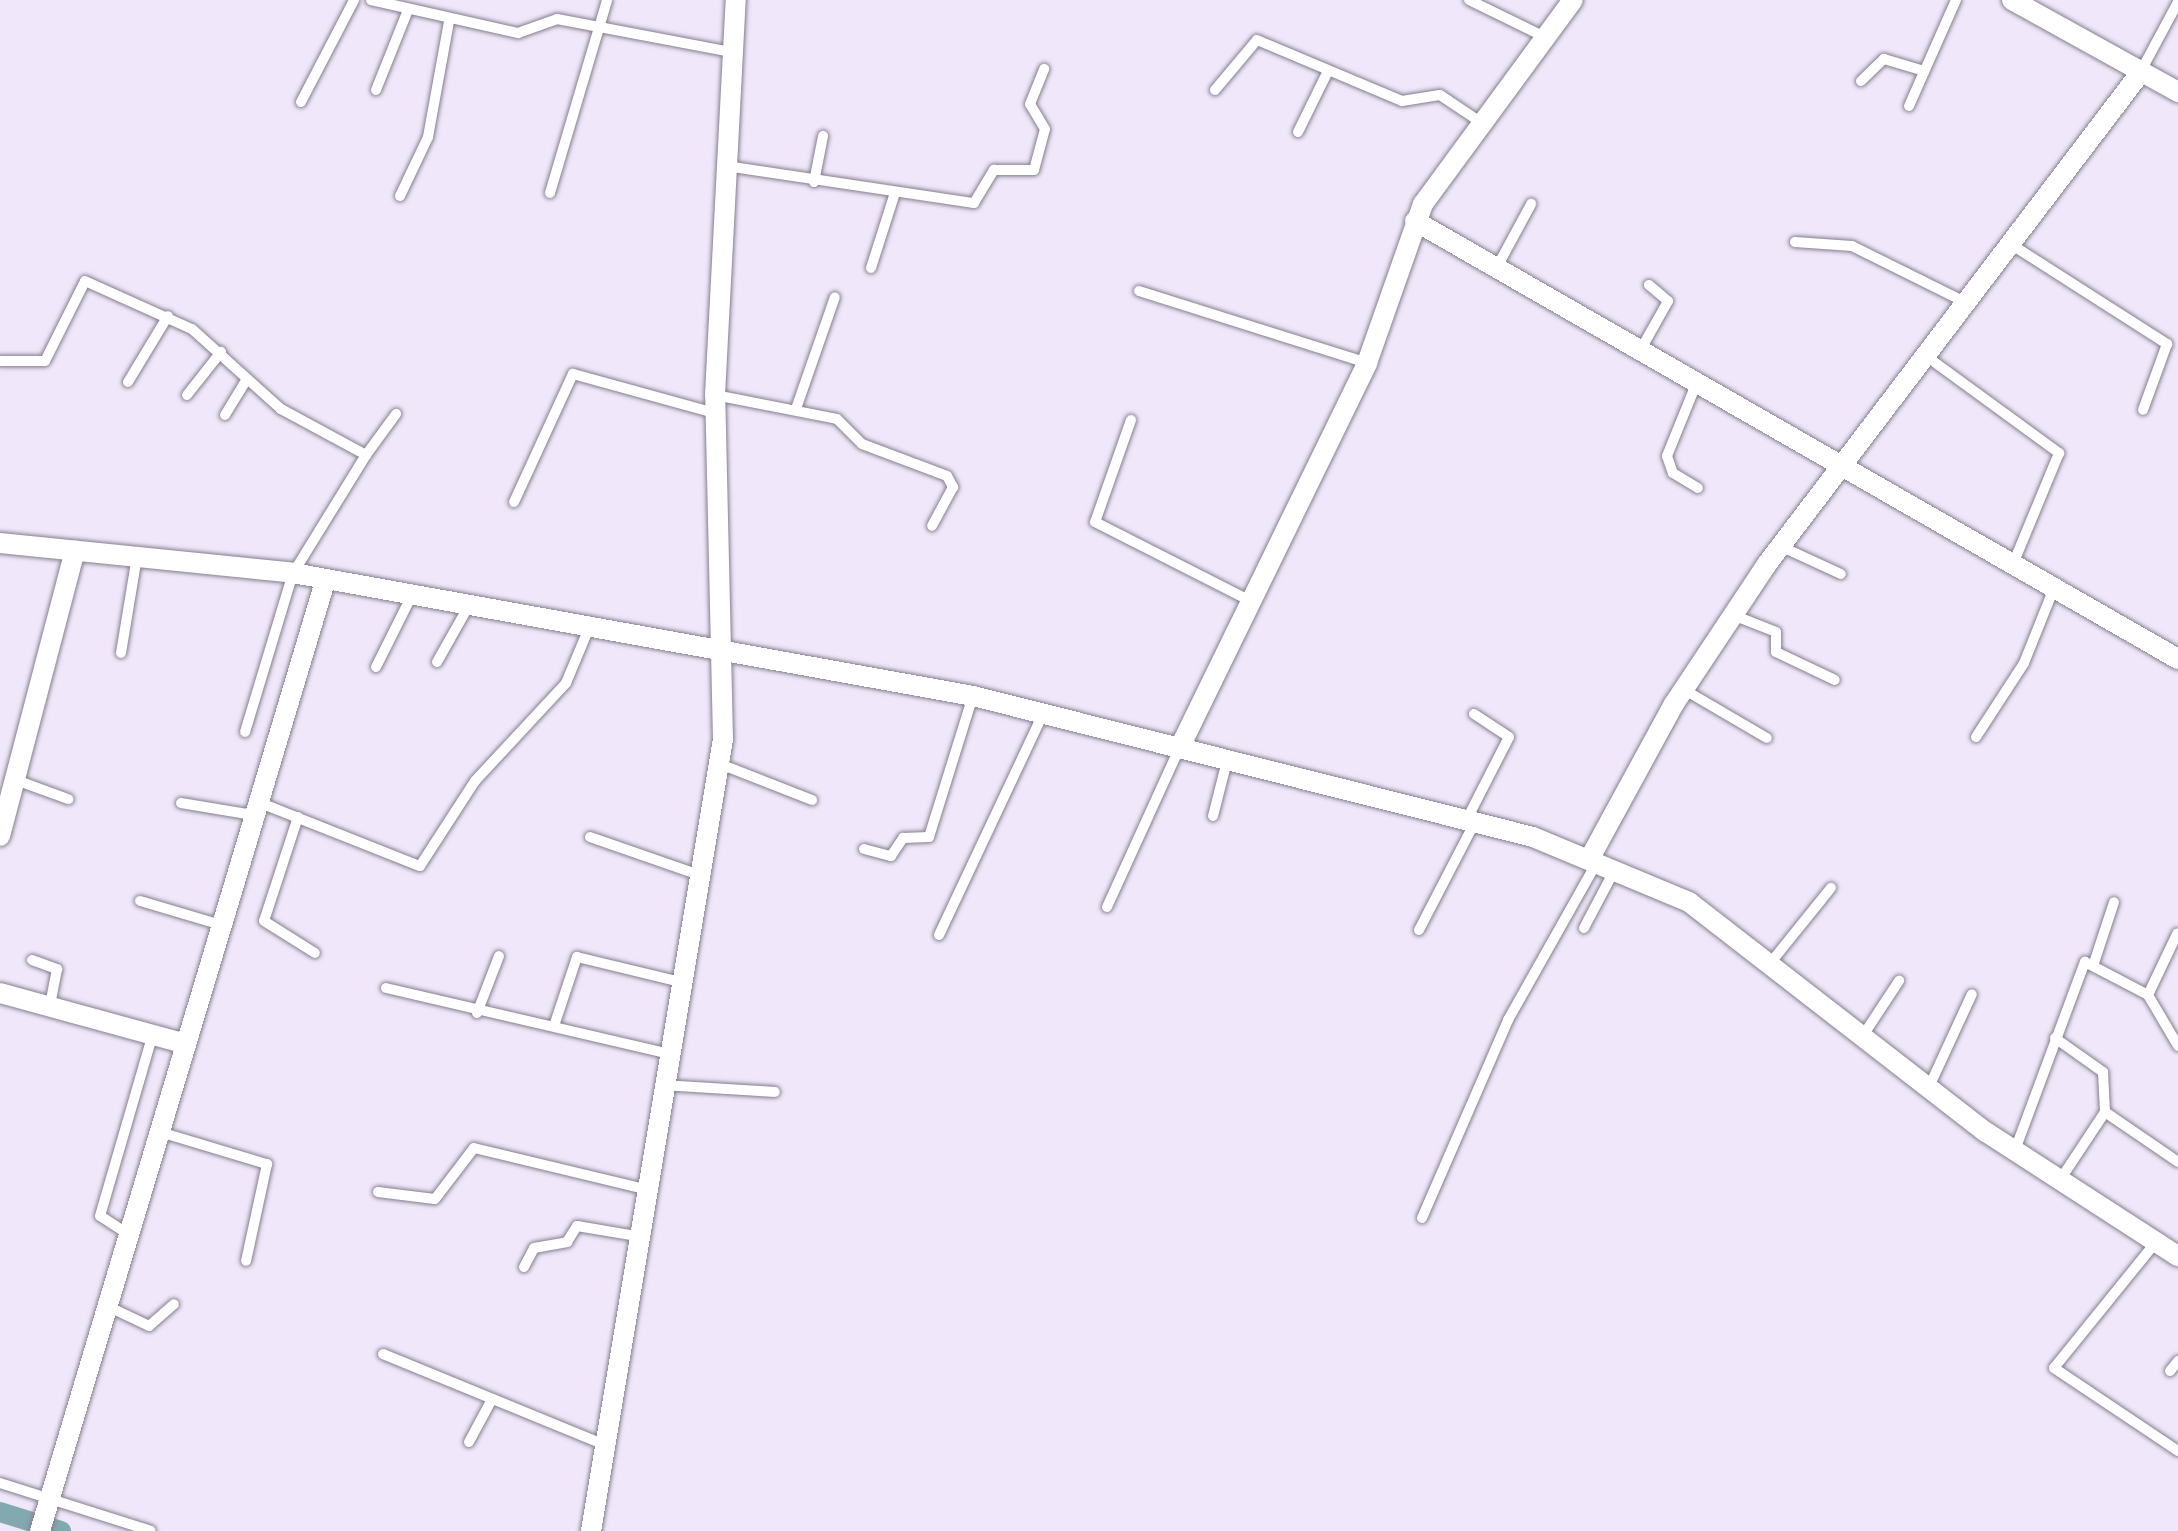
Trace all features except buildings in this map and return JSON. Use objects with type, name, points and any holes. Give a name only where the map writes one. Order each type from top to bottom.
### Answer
[{"type":"street","points":[[591,1531],[602,1444],[720,764],[715,404],[736,0]]},
{"type":"street","points":[[1182,743],[1367,363],[1415,221],[1479,121],[1573,0]]},
{"type":"street","points":[[2012,0],[2178,92]]},
{"type":"street","points":[[1602,861],[1684,689],[1780,546],[2140,72]]},
{"type":"street","points":[[1415,221],[2178,659]]},
{"type":"street","points":[[0,543],[308,579],[973,696],[1182,743],[1227,761],[1471,821],[1602,861],[1689,902],[1772,961],[2014,1152],[2170,1246]]},
{"type":"street","points":[[0,836],[3,807],[75,550]]},
{"type":"street","points":[[40,1531],[44,1502],[105,1305],[118,1230],[160,1132],[169,1041],[215,924],[308,579]]},
{"type":"street","points":[[0,993],[169,1041]]},
{"type":"lane","points":[[301,102],[354,0]]},
{"type":"lane","points":[[371,0],[518,34],[550,18],[732,52]]},
{"type":"lane","points":[[550,194],[607,0]]},
{"type":"lane","points":[[1469,0],[1544,37]]},
{"type":"lane","points":[[1909,106],[1956,0]]},
{"type":"lane","points":[[2140,72],[2178,2]]},
{"type":"lane","points":[[376,90],[408,10]]},
{"type":"lane","points":[[400,196],[428,137],[449,20]]},
{"type":"lane","points":[[1215,90],[1252,40],[1320,60],[1327,73],[1402,101],[1440,95],[1479,121]]},
{"type":"lane","points":[[1861,81],[1884,59],[1924,71]]},
{"type":"lane","points":[[725,166],[894,196],[971,204],[994,170],[1029,175],[1045,129],[1030,104],[1044,69]]},
{"type":"lane","points":[[1298,132],[1327,73]]},
{"type":"lane","points":[[814,182],[823,136]]},
{"type":"lane","points":[[871,268],[894,196]]},
{"type":"lane","points":[[1498,267],[1531,204]]},
{"type":"lane","points":[[1795,242],[1852,246],[1965,302]]},
{"type":"lane","points":[[2009,243],[2166,344],[2144,410]]},
{"type":"lane","points":[[0,361],[45,361],[86,281],[168,316],[222,352],[281,410],[366,454]]},
{"type":"lane","points":[[1641,349],[1668,300],[1649,285]]},
{"type":"lane","points":[[1138,290],[1367,363]]},
{"type":"lane","points":[[797,406],[835,298]]},
{"type":"lane","points":[[128,382],[168,316]]},
{"type":"lane","points":[[187,395],[222,352]]},
{"type":"lane","points":[[1924,356],[2060,454],[2012,564]]},
{"type":"lane","points":[[514,502],[573,374],[715,404],[797,406],[950,479],[932,526]]},
{"type":"lane","points":[[225,415],[247,379]]},
{"type":"lane","points":[[1697,382],[1667,466],[1698,488]]},
{"type":"lane","points":[[245,732],[308,579],[366,454],[396,414]]},
{"type":"lane","points":[[1131,420],[1094,522],[1252,601]]},
{"type":"lane","points":[[1780,546],[1841,574]]},
{"type":"lane","points":[[122,654],[137,556]]},
{"type":"lane","points":[[1976,737],[1998,690],[2020,670],[2054,588]]},
{"type":"lane","points":[[376,667],[410,599]]},
{"type":"lane","points":[[437,662],[468,609]]},
{"type":"lane","points":[[1733,615],[1776,632],[1776,652],[1835,680]]},
{"type":"lane","points":[[182,803],[298,816],[401,866],[427,862],[475,781],[566,684],[588,628]]},
{"type":"lane","points":[[1684,689],[1767,738]]},
{"type":"lane","points":[[864,849],[892,856],[903,838],[929,838],[973,696]]},
{"type":"lane","points":[[939,935],[1044,712]]},
{"type":"lane","points":[[1420,930],[1509,738],[1474,714]]},
{"type":"lane","points":[[1107,907],[1182,743]]},
{"type":"lane","points":[[1214,816],[1227,761]]},
{"type":"lane","points":[[720,764],[812,800]]},
{"type":"lane","points":[[12,778],[68,799]]},
{"type":"lane","points":[[298,816],[264,921],[316,954]]},
{"type":"lane","points":[[590,837],[699,875]]},
{"type":"lane","points":[[1584,928],[1602,861]]},
{"type":"lane","points":[[1422,1218],[1508,1020],[1602,861]]},
{"type":"lane","points":[[1772,961],[1830,888]]},
{"type":"lane","points":[[140,901],[215,924]]},
{"type":"lane","points":[[2094,963],[2114,902]]},
{"type":"lane","points":[[2148,995],[2177,934]]},
{"type":"lane","points":[[476,1013],[499,956]]},
{"type":"lane","points":[[554,1026],[577,957],[680,982]]},
{"type":"lane","points":[[32,960],[58,970],[49,1007]]},
{"type":"lane","points":[[2094,963],[2148,995],[2178,1046]]},
{"type":"lane","points":[[2014,1152],[2080,968],[2094,963]]},
{"type":"lane","points":[[1864,1034],[1899,982]]},
{"type":"lane","points":[[386,988],[476,1013],[554,1026],[669,1054]]},
{"type":"lane","points":[[1929,1087],[1972,994]]},
{"type":"lane","points":[[2055,1038],[2103,1072],[2106,1112],[2059,1181]]},
{"type":"lane","points":[[118,1230],[100,1216],[169,1041]]},
{"type":"lane","points":[[663,1085],[775,1092]]},
{"type":"lane","points":[[2106,1112],[2178,1162]]},
{"type":"lane","points":[[160,1132],[267,1164],[246,1261]]},
{"type":"lane","points":[[378,1192],[436,1199],[474,1148],[645,1189]]},
{"type":"lane","points":[[524,1267],[534,1248],[567,1242],[576,1226],[637,1236]]},
{"type":"lane","points":[[2170,1246],[2054,1368],[2178,1451]]},
{"type":"lane","points":[[105,1305],[149,1326],[174,1304]]},
{"type":"lane","points":[[383,1354],[602,1444]]},
{"type":"lane","points":[[2170,1371],[2178,1360]]},
{"type":"lane","points":[[470,1442],[491,1401]]},
{"type":"lane","points":[[0,1483],[44,1502],[151,1531]]},
{"type":"waterway","points":[[0,1512],[61,1531]]}]
